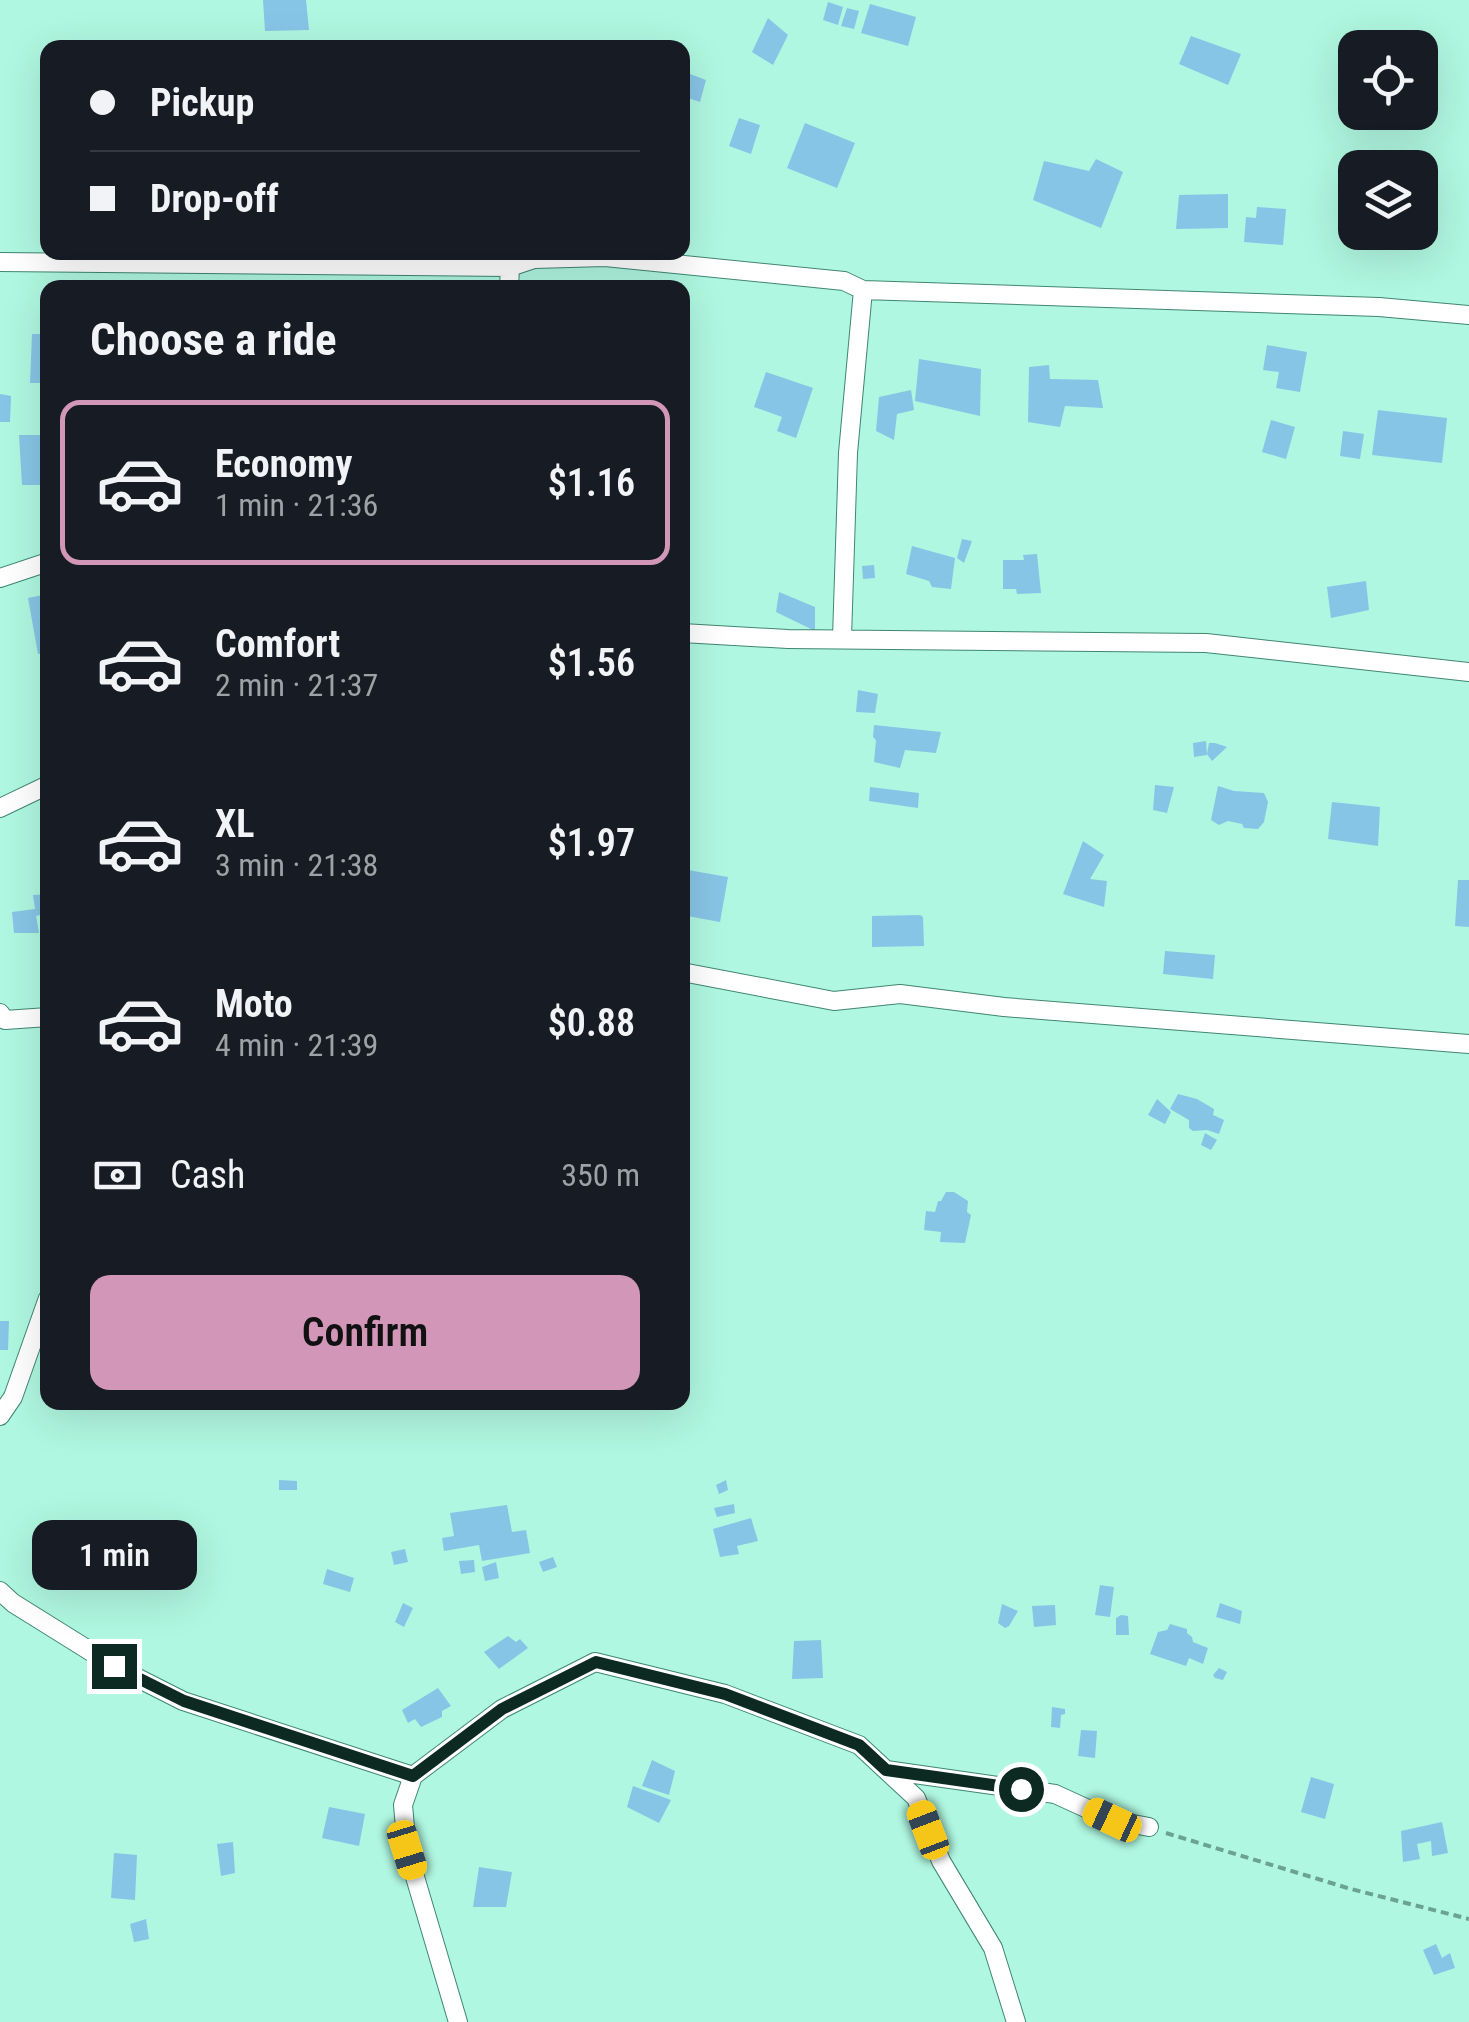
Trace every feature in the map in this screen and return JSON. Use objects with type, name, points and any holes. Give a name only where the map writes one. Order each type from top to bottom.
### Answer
[{"type":"street","points":[[0,262],[510,267],[531,260]]},
{"type":"street","points":[[634,260],[844,281],[863,290],[1379,308],[1469,315]]},
{"type":"street","points":[[509,280],[510,267]]},
{"type":"street","points":[[842,638],[848,452],[863,290]]},
{"type":"street","points":[[0,578],[40,565]]},
{"type":"street","points":[[690,633],[1206,643],[1469,672]]},
{"type":"street","points":[[0,808],[40,789]]},
{"type":"street","points":[[690,974],[834,1001],[900,994],[1004,1007],[1469,1044]]},
{"type":"street","points":[[0,1012],[5,1020],[40,1017]]},
{"type":"street","points":[[0,1416],[13,1396],[40,1320]]},
{"type":"street","points":[[0,1591],[114,1666],[184,1701],[413,1776]]},
{"type":"street","points":[[458,2022],[407,1850],[403,1805],[413,1776],[502,1709],[596,1662],[725,1694],[859,1745],[916,1798],[940,1860],[993,1948],[1016,2022]]},
{"type":"street","points":[[886,1770],[1054,1794],[1112,1820],[1149,1828]]},
{"type":"path","points":[[1149,1828],[1350,1889],[1469,1919]]},
{"type":"building","points":[[263,0],[306,0],[309,30],[265,31]]},
{"type":"building","points":[[828,2],[843,7],[838,25],[823,20]]},
{"type":"building","points":[[870,4],[916,17],[908,46],[861,33]]},
{"type":"building","points":[[847,8],[859,11],[854,29],[841,26]]},
{"type":"building","points":[[768,18],[788,35],[773,65],[752,52]]},
{"type":"building","points":[[1191,36],[1241,54],[1228,85],[1179,64]]},
{"type":"building","points":[[690,74],[706,80],[700,102],[690,99]]},
{"type":"building","points":[[739,118],[760,125],[751,154],[729,146]]},
{"type":"building","points":[[805,123],[855,143],[837,188],[787,168]]},
{"type":"building","points":[[1096,159],[1123,172],[1101,228],[1033,200],[1044,161],[1089,171]]},
{"type":"building","points":[[1228,194],[1228,228],[1176,229],[1179,195]]},
{"type":"building","points":[[1257,207],[1286,209],[1283,245],[1244,242],[1246,217],[1256,218]]},
{"type":"building","points":[[32,334],[40,334],[40,383],[30,383]]},
{"type":"building","points":[[1267,345],[1307,352],[1300,392],[1276,388],[1279,372],[1263,370]]},
{"type":"building","points":[[919,359],[981,369],[980,416],[915,401]]},
{"type":"building","points":[[1049,365],[1050,379],[1098,380],[1103,408],[1065,406],[1060,427],[1028,422],[1029,367]]},
{"type":"building","points":[[766,372],[813,388],[796,438],[777,431],[782,417],[754,407]]},
{"type":"building","points":[[911,390],[914,410],[897,414],[894,440],[876,431],[879,397]]},
{"type":"building","points":[[0,394],[11,396],[10,422],[0,422]]},
{"type":"building","points":[[1378,410],[1447,418],[1442,463],[1372,455]]},
{"type":"building","points":[[1271,420],[1295,427],[1286,459],[1262,452]]},
{"type":"building","points":[[1343,431],[1364,434],[1360,459],[1340,456]]},
{"type":"building","points":[[19,435],[40,435],[40,485],[22,485]]},
{"type":"building","points":[[962,539],[972,541],[964,563],[957,558]]},
{"type":"building","points":[[912,546],[955,558],[951,589],[932,587],[929,581],[906,574]]},
{"type":"building","points":[[1037,554],[1041,593],[1017,594],[1016,589],[1003,589],[1003,560],[1024,560],[1023,555]]},
{"type":"building","points":[[874,565],[875,578],[863,579],[862,566]]},
{"type":"building","points":[[1366,581],[1369,610],[1331,618],[1327,587]]},
{"type":"building","points":[[779,592],[815,607],[815,631],[776,612]]},
{"type":"building","points":[[40,596],[40,654],[38,654],[28,598]]},
{"type":"building","points":[[858,690],[878,694],[875,713],[856,712]]},
{"type":"building","points":[[874,725],[941,732],[936,753],[905,750],[900,768],[874,762]]},
{"type":"building","points":[[1206,741],[1207,755],[1194,757],[1193,743]]},
{"type":"building","points":[[1209,743],[1227,747],[1212,761],[1207,754]]},
{"type":"building","points":[[1155,785],[1174,787],[1167,813],[1153,810]]},
{"type":"building","points":[[1218,786],[1264,793],[1268,802],[1264,822],[1258,829],[1228,821],[1219,825],[1211,820]]},
{"type":"building","points":[[870,787],[919,793],[918,808],[869,801]]},
{"type":"building","points":[[1332,802],[1380,807],[1378,846],[1328,839]]},
{"type":"building","points":[[1083,841],[1104,855],[1090,879],[1107,881],[1104,907],[1063,894]]},
{"type":"building","points":[[690,870],[728,877],[720,922],[690,916]]},
{"type":"building","points":[[1458,880],[1469,880],[1469,927],[1455,926]]},
{"type":"building","points":[[33,895],[40,895],[40,915],[36,916],[39,933],[14,933],[12,912],[35,909]]},
{"type":"building","points":[[920,915],[924,946],[872,947],[872,916]]},
{"type":"building","points":[[1165,951],[1215,955],[1213,979],[1163,974]]},
{"type":"building","points":[[1178,1094],[1214,1109],[1213,1115],[1224,1120],[1219,1134],[1189,1128],[1189,1120],[1170,1109]]},
{"type":"building","points":[[1157,1099],[1171,1112],[1165,1124],[1148,1115]]},
{"type":"building","points":[[1205,1133],[1217,1140],[1211,1150],[1201,1145]]},
{"type":"building","points":[[946,1192],[954,1192],[968,1201],[967,1212],[971,1215],[965,1243],[940,1242],[941,1232],[924,1230],[926,1211],[935,1212]]},
{"type":"building","points":[[0,1321],[9,1321],[8,1350],[0,1350]]},
{"type":"building","points":[[279,1480],[297,1481],[297,1490],[279,1490]]},
{"type":"building","points":[[726,1480],[728,1490],[719,1494],[716,1485]]},
{"type":"building","points":[[734,1504],[735,1513],[717,1517],[714,1508]]},
{"type":"building","points":[[507,1505],[512,1532],[526,1530],[530,1553],[482,1561],[479,1545],[444,1551],[442,1538],[454,1536],[450,1513]]},
{"type":"building","points":[[751,1518],[758,1541],[737,1546],[739,1554],[720,1557],[713,1529]]},
{"type":"building","points":[[405,1549],[408,1562],[394,1565],[391,1552]]},
{"type":"building","points":[[553,1557],[557,1567],[543,1572],[539,1562]]},
{"type":"building","points":[[474,1560],[475,1572],[461,1574],[459,1561]]},
{"type":"building","points":[[496,1562],[499,1578],[485,1581],[482,1567]]},
{"type":"building","points":[[327,1569],[354,1578],[350,1592],[323,1584]]},
{"type":"building","points":[[1100,1585],[1114,1587],[1110,1617],[1095,1615]]},
{"type":"building","points":[[403,1603],[413,1608],[404,1627],[395,1622]]},
{"type":"building","points":[[1220,1603],[1242,1611],[1240,1624],[1216,1617]]},
{"type":"building","points":[[1002,1604],[1018,1611],[1005,1628],[998,1623]]},
{"type":"building","points":[[1055,1605],[1056,1625],[1034,1627],[1032,1606]]},
{"type":"building","points":[[1128,1616],[1129,1635],[1116,1635],[1116,1618]]},
{"type":"building","points":[[1170,1624],[1187,1629],[1193,1642],[1208,1648],[1203,1664],[1189,1658],[1186,1666],[1150,1654],[1158,1632],[1167,1630]]},
{"type":"building","points":[[508,1636],[516,1642],[520,1639],[528,1648],[499,1669],[484,1652]]},
{"type":"building","points":[[821,1640],[823,1678],[792,1679],[794,1641]]},
{"type":"building","points":[[1219,1668],[1227,1672],[1223,1680],[1213,1675]]},
{"type":"building","points":[[438,1688],[451,1706],[442,1711],[442,1717],[421,1727],[415,1719],[408,1723],[402,1710]]},
{"type":"building","points":[[1052,1707],[1065,1709],[1060,1728],[1051,1727]]},
{"type":"building","points":[[1081,1730],[1097,1731],[1095,1758],[1078,1756]]},
{"type":"building","points":[[652,1760],[675,1771],[669,1795],[642,1786]]},
{"type":"building","points":[[1311,1777],[1334,1784],[1325,1819],[1301,1812]]},
{"type":"building","points":[[633,1786],[671,1800],[659,1823],[627,1807]]},
{"type":"building","points":[[329,1807],[365,1814],[359,1846],[322,1838]]},
{"type":"building","points":[[1442,1822],[1448,1853],[1432,1856],[1431,1841],[1417,1844],[1420,1859],[1403,1862],[1401,1831]]},
{"type":"building","points":[[233,1842],[235,1873],[221,1876],[217,1844]]},
{"type":"building","points":[[114,1853],[137,1855],[135,1900],[111,1898]]},
{"type":"building","points":[[479,1867],[512,1872],[506,1907],[473,1907]]},
{"type":"building","points":[[146,1919],[149,1939],[134,1942],[130,1924]]},
{"type":"building","points":[[1436,1944],[1442,1958],[1450,1953],[1455,1968],[1434,1975],[1423,1950]]},
{"type":"route","points":[[114,1666],[184,1701],[413,1776],[502,1709],[596,1662],[725,1694],[859,1745],[886,1770],[1021,1789]]}]
